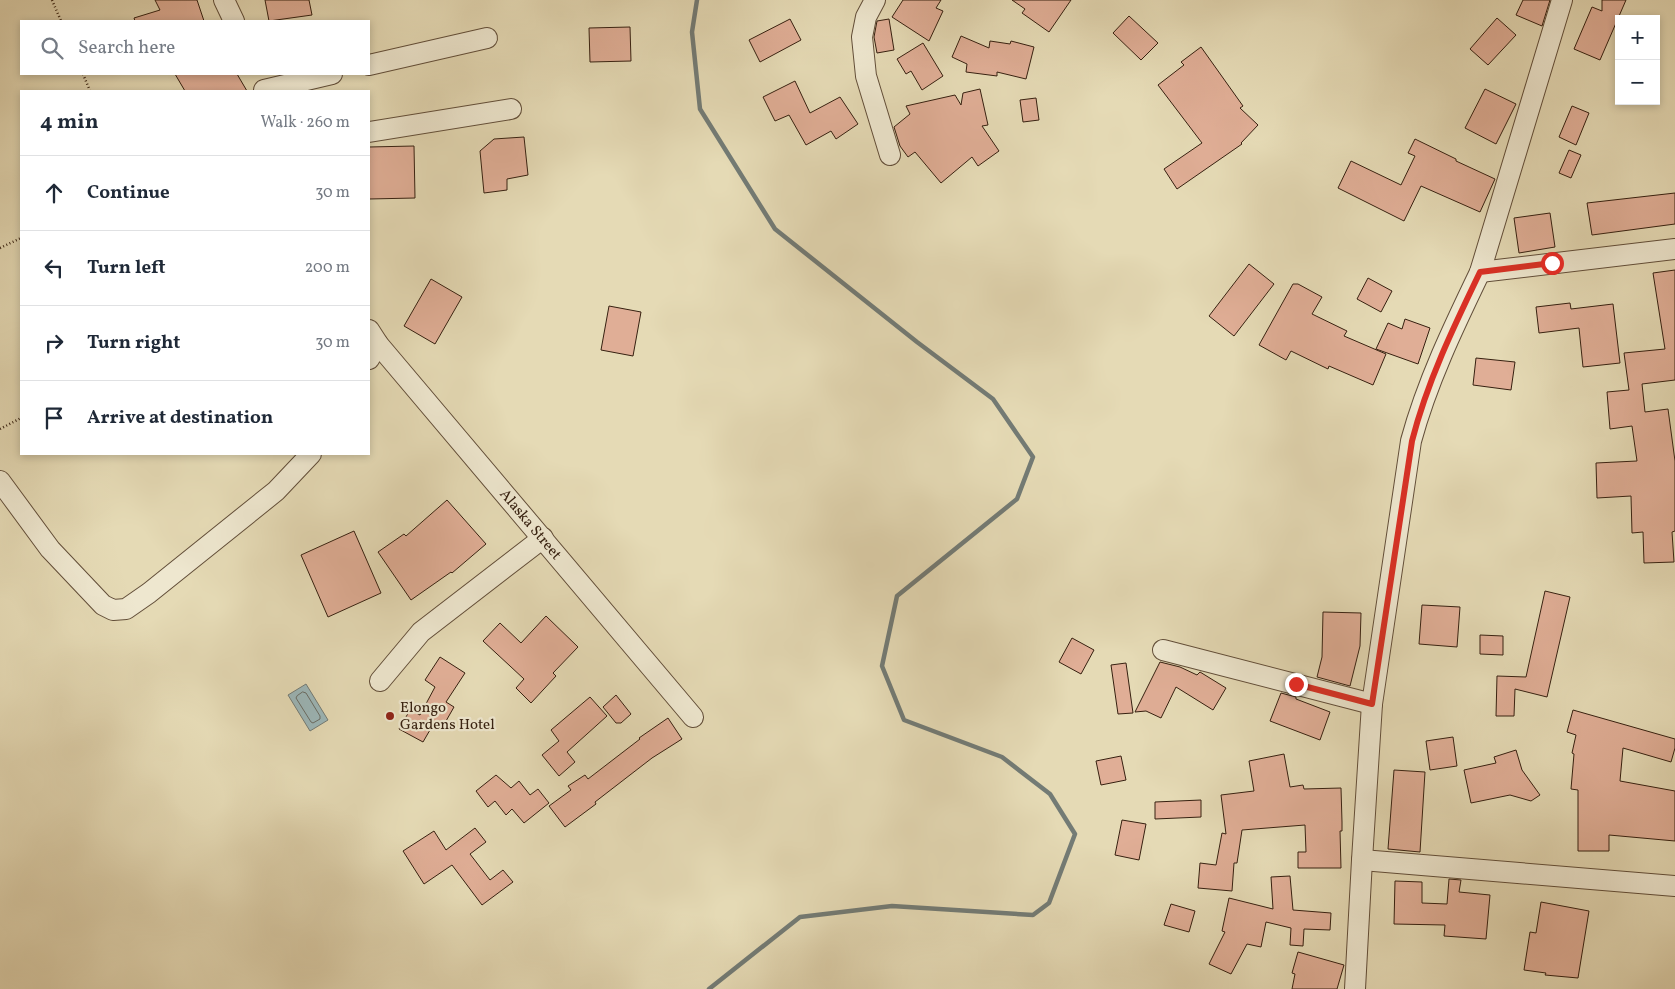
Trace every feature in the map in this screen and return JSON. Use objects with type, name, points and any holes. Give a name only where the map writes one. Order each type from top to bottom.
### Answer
[{"type":"street","points":[[224,0],[234,20]]},
{"type":"street","points":[[875,0],[866,17],[862,37],[866,76],[890,155]]},
{"type":"street","points":[[1355,989],[1372,704],[1412,441],[1419,413],[1430,385],[1480,272],[1562,0]]},
{"type":"street","points":[[370,65],[487,38]]},
{"type":"street","points":[[262,85],[326,75]]},
{"type":"street","points":[[370,132],[511,109]]},
{"type":"street","points":[[1480,272],[1675,249]]},
{"type":"street","name":"Alaska Street","points":[[372,344],[543,538],[693,718]]},
{"type":"street","points":[[0,481],[50,549],[102,605],[113,610],[126,609],[149,593],[276,491],[310,455]]},
{"type":"street","points":[[380,681],[421,632],[543,538]]},
{"type":"street","points":[[1162,650],[1372,704]]},
{"type":"street","points":[[1362,860],[1675,886]]},
{"type":"path","points":[[52,0],[61,20]]},
{"type":"path","points":[[83,75],[90,90]]},
{"type":"path","points":[[0,248],[20,238]]},
{"type":"path","points":[[0,429],[20,419]]},
{"type":"water","points":[[306,684],[328,720],[310,731],[288,695]]},
{"type":"building","points":[[155,0],[197,0],[204,20],[135,20],[134,18],[160,10]]},
{"type":"building","points":[[265,0],[309,0],[312,15],[269,20]]},
{"type":"building","points":[[903,0],[941,0],[936,8],[943,11],[929,41],[892,17]]},
{"type":"building","points":[[1012,0],[1071,0],[1049,32],[1022,13],[1025,9]]},
{"type":"building","points":[[1523,0],[1550,0],[1542,26],[1516,15]]},
{"type":"building","points":[[1602,0],[1626,0],[1620,15],[1615,15],[1615,25],[1600,60],[1574,49],[1592,7],[1602,11]]},
{"type":"building","points":[[1129,16],[1158,43],[1141,60],[1113,33]]},
{"type":"building","points":[[1497,18],[1516,35],[1488,65],[1470,49]]},
{"type":"building","points":[[790,19],[801,40],[760,62],[749,40]]},
{"type":"building","points":[[889,19],[894,50],[877,53],[874,37],[877,21]]},
{"type":"building","points":[[630,27],[631,61],[590,62],[589,28]]},
{"type":"building","points":[[961,36],[989,48],[990,41],[1010,44],[1011,41],[1034,47],[1026,79],[997,72],[997,76],[966,72],[967,64],[952,57]]},
{"type":"building","points":[[923,43],[943,76],[922,90],[911,71],[906,74],[897,59]]},
{"type":"building","points":[[1201,47],[1243,106],[1240,108],[1258,125],[1242,144],[1177,189],[1164,169],[1202,143],[1158,85],[1184,65],[1181,62]]},
{"type":"building","points":[[176,75],[238,75],[246,90],[184,90]]},
{"type":"building","points":[[795,81],[810,113],[840,97],[858,124],[836,139],[831,131],[806,145],[789,115],[775,121],[763,97]]},
{"type":"building","points":[[980,89],[988,125],[982,126],[999,151],[978,166],[972,157],[941,183],[915,152],[908,157],[900,146],[894,127],[910,114],[906,106],[955,95],[961,105],[963,93]]},
{"type":"building","points":[[1485,89],[1516,104],[1496,144],[1465,128]]},
{"type":"building","points":[[1036,98],[1039,120],[1023,122],[1020,100]]},
{"type":"building","points":[[1572,106],[1589,113],[1576,145],[1559,137]]},
{"type":"building","points":[[524,137],[528,175],[507,179],[507,190],[484,193],[480,151],[494,139]]},
{"type":"building","points":[[1415,139],[1495,179],[1480,212],[1421,186],[1404,221],[1338,188],[1351,161],[1401,185],[1415,156],[1408,153]]},
{"type":"building","points":[[414,146],[415,198],[370,199],[370,147]]},
{"type":"building","points":[[1569,150],[1581,155],[1571,178],[1559,173]]},
{"type":"building","points":[[1675,193],[1675,224],[1592,235],[1587,203]]},
{"type":"building","points":[[1550,213],[1555,247],[1519,253],[1514,218]]},
{"type":"building","points":[[1249,264],[1274,284],[1234,336],[1209,316]]},
{"type":"building","points":[[1675,270],[1675,380],[1642,384],[1645,412],[1668,409],[1675,461],[1675,531],[1672,532],[1674,562],[1644,563],[1643,532],[1632,533],[1631,496],[1597,498],[1596,463],[1637,461],[1632,426],[1610,429],[1607,392],[1629,390],[1624,353],[1665,349],[1653,273]]},
{"type":"building","points":[[1368,278],[1392,291],[1381,312],[1357,299]]},
{"type":"building","points":[[431,279],[462,297],[435,344],[404,326]]},
{"type":"building","points":[[1293,284],[1298,284],[1322,297],[1312,314],[1347,331],[1344,336],[1386,354],[1373,385],[1329,366],[1328,369],[1291,351],[1286,360],[1259,345]]},
{"type":"building","points":[[1570,303],[1571,309],[1613,304],[1620,363],[1583,367],[1579,328],[1539,333],[1536,307]]},
{"type":"building","points":[[609,306],[641,312],[633,356],[601,350]]},
{"type":"building","points":[[1405,319],[1430,328],[1418,364],[1376,349],[1388,323],[1402,329]]},
{"type":"building","points":[[1476,358],[1515,362],[1511,390],[1473,385]]},
{"type":"building","points":[[447,500],[486,544],[452,573],[411,600],[378,552],[404,534],[406,536]]},
{"type":"building","points":[[354,531],[381,593],[328,617],[301,555]]},
{"type":"building","points":[[1545,591],[1570,597],[1547,697],[1515,689],[1514,716],[1496,716],[1497,676],[1526,677]]},
{"type":"building","points":[[1422,605],[1460,607],[1457,647],[1419,644]]},
{"type":"building","points":[[1323,612],[1361,613],[1360,646],[1350,686],[1317,677],[1322,657]]},
{"type":"building","points":[[546,616],[578,647],[553,673],[556,676],[531,703],[516,688],[524,679],[483,641],[500,623],[521,643]]},
{"type":"building","points":[[1480,635],[1503,636],[1503,655],[1480,654]]},
{"type":"building","points":[[1072,638],[1094,650],[1081,674],[1059,662]]},
{"type":"building","points":[[440,657],[465,673],[446,702],[454,707],[442,728],[434,723],[423,742],[399,729],[410,710],[420,715],[435,687],[425,680]]},
{"type":"building","points":[[1160,662],[1180,667],[1197,675],[1200,672],[1226,688],[1213,710],[1176,687],[1161,718],[1146,711],[1135,712]]},
{"type":"building","points":[[1126,663],[1133,713],[1118,714],[1111,665]]},
{"type":"building","points":[[1281,693],[1296,697],[1296,699],[1330,712],[1320,740],[1270,721]]},
{"type":"building","points":[[616,695],[631,714],[621,723],[616,723],[603,707]]},
{"type":"building","points":[[590,697],[607,716],[567,752],[575,762],[559,776],[542,755],[559,741],[551,730]]},
{"type":"building","points":[[1573,710],[1675,739],[1675,748],[1671,762],[1623,748],[1620,781],[1675,791],[1675,841],[1609,835],[1609,851],[1578,851],[1578,790],[1571,789],[1574,754],[1572,753],[1576,735],[1567,732]]},
{"type":"building","points":[[668,718],[682,739],[652,758],[565,827],[549,806],[571,790],[568,786],[585,775],[588,779],[639,738]]},
{"type":"building","points":[[1453,737],[1457,766],[1430,770],[1426,741]]},
{"type":"building","points":[[1516,750],[1522,770],[1540,795],[1531,801],[1510,795],[1471,803],[1464,770],[1496,763],[1494,757]]},
{"type":"building","points":[[1284,754],[1290,787],[1303,785],[1304,789],[1341,788],[1341,868],[1298,868],[1298,852],[1306,852],[1305,825],[1242,830],[1237,863],[1234,863],[1232,891],[1198,888],[1200,863],[1216,865],[1222,833],[1226,834],[1221,795],[1254,791],[1249,761]]},
{"type":"building","points":[[1121,756],[1126,780],[1101,785],[1096,761]]},
{"type":"building","points":[[1394,770],[1425,772],[1420,852],[1388,849]]},
{"type":"building","points":[[496,775],[511,788],[519,781],[530,795],[538,789],[549,803],[524,823],[512,809],[506,815],[495,801],[488,807],[476,791]]},
{"type":"building","points":[[1201,800],[1201,817],[1155,819],[1155,802]]},
{"type":"building","points":[[1122,820],[1146,824],[1139,860],[1115,855]]},
{"type":"building","points":[[475,828],[486,842],[470,854],[490,880],[503,870],[513,882],[482,905],[452,865],[424,884],[403,851],[434,831],[446,850]]},
{"type":"building","points":[[1290,876],[1293,910],[1331,913],[1330,930],[1304,929],[1303,946],[1290,945],[1291,928],[1266,922],[1261,947],[1247,944],[1231,974],[1209,964],[1225,932],[1222,931],[1229,898],[1273,909],[1271,877]]},
{"type":"building","points":[[1449,879],[1461,880],[1459,892],[1490,895],[1486,939],[1444,936],[1445,925],[1394,924],[1395,881],[1422,882],[1422,903],[1447,904]]},
{"type":"building","points":[[1541,902],[1589,911],[1578,978],[1545,975],[1546,973],[1524,970],[1530,932],[1536,933]]},
{"type":"building","points":[[1171,904],[1195,911],[1189,932],[1164,925]]},
{"type":"building","points":[[1298,952],[1344,965],[1337,989],[1292,989],[1295,974],[1292,973]]},
{"type":"waterway","points":[[697,0],[692,32],[700,109],[775,229],[917,342],[993,399],[1033,457],[1017,499],[897,596],[882,666],[904,720],[1002,757],[1050,794],[1075,834],[1049,903],[1033,915],[892,906],[800,917],[709,989]]},
{"type":"place","name":"Elongo Gardens Hotel","points":[[390,716]]},
{"type":"route","points":[[1296,684],[1372,704],[1412,441],[1419,413],[1430,385],[1480,272],[1552,263]]}]
